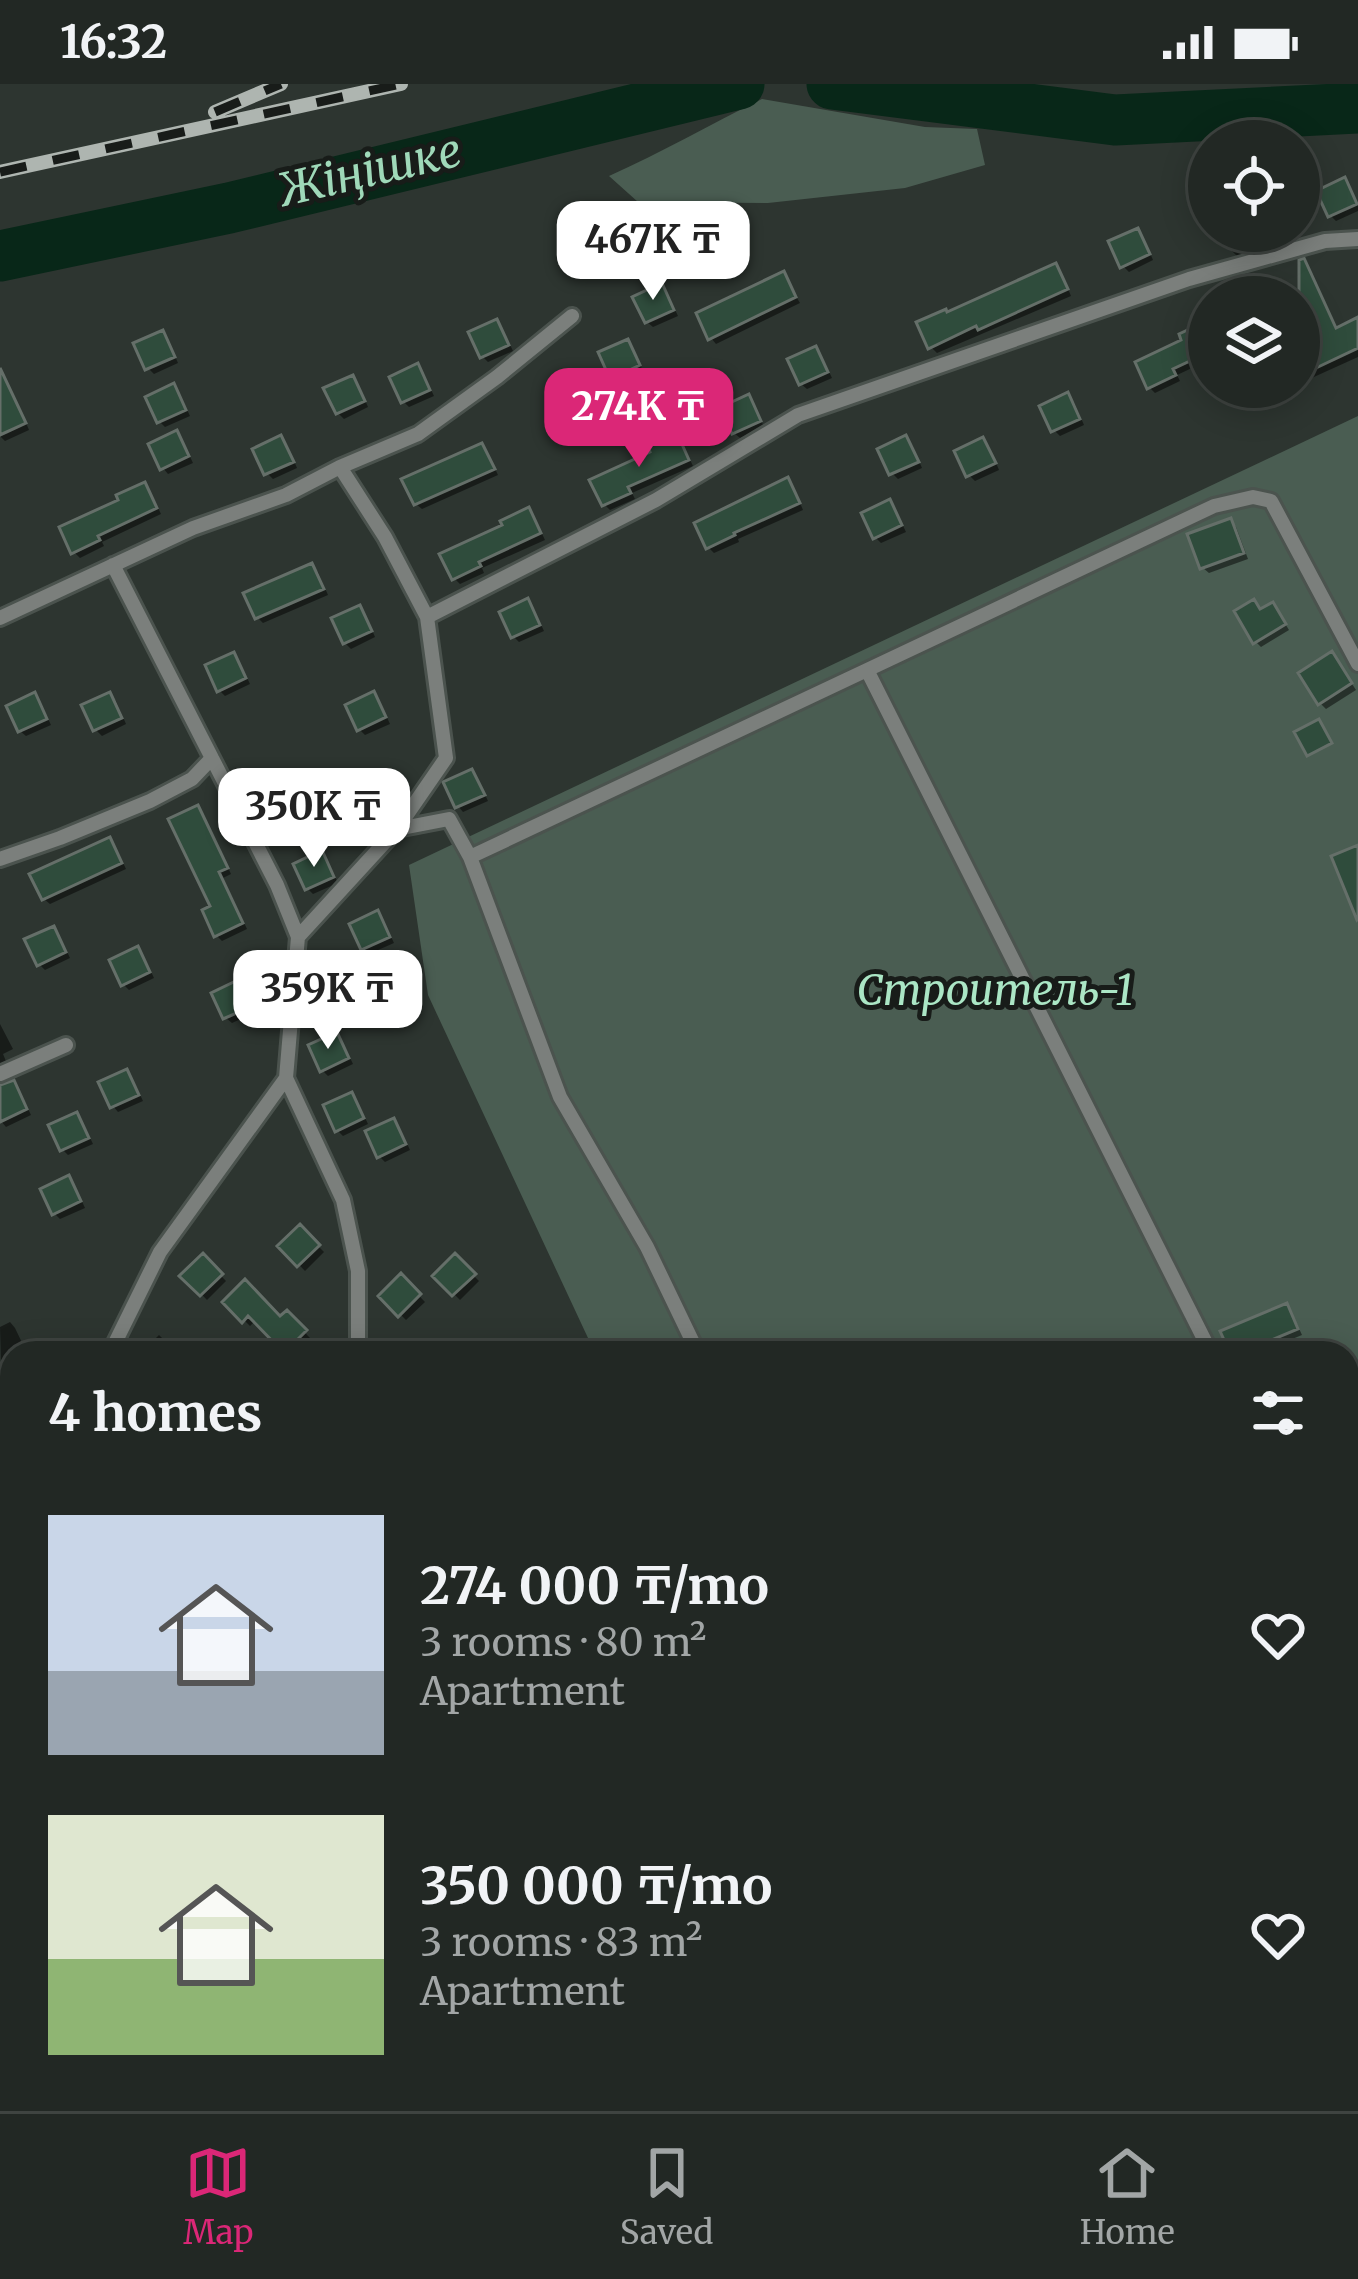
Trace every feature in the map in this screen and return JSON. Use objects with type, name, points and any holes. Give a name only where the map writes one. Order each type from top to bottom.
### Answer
[{"type":"lane","points":[[428,617],[656,500],[798,415],[1189,279],[1324,241],[1358,239]]},
{"type":"lane","points":[[0,618],[193,528],[286,495],[418,434],[572,316]]},
{"type":"lane","points":[[298,937],[397,829],[446,758],[428,617],[340,467]]},
{"type":"lane","points":[[470,857],[1214,506],[1252,497],[1271,501],[1358,664]]},
{"type":"lane","points":[[113,565],[277,885],[298,937],[286,1078],[343,1200],[358,1271],[358,1341]]},
{"type":"lane","points":[[867,670],[1205,1341]]},
{"type":"lane","points":[[0,859],[151,801],[192,778],[212,758]]},
{"type":"lane","points":[[397,829],[448,819],[470,857],[560,1097],[647,1247],[692,1341]]},
{"type":"lane","points":[[0,1074],[66,1045]]},
{"type":"lane","points":[[116,1341],[160,1252],[286,1078]]},
{"type":"green space","points":[[762,99],[925,127],[977,129],[985,165],[905,188],[768,203],[638,202],[609,176]]},
{"type":"green space","name":"Строитель-1","points":[[1358,416],[1358,1341],[589,1341],[428,995],[409,865]]},
{"type":"building","points":[[1345,177],[1357,204],[1328,217],[1320,189]]},
{"type":"building","points":[[1138,228],[1150,254],[1120,268],[1108,241]]},
{"type":"building","points":[[1304,258],[1312,276],[1299,276],[1299,260]]},
{"type":"building","points":[[1056,263],[1068,289],[928,349],[916,322]]},
{"type":"building","points":[[784,271],[796,297],[708,340],[696,313]]},
{"type":"building","points":[[662,283],[674,310],[645,323],[632,297]]},
{"type":"building","points":[[1320,293],[1336,328],[1358,317],[1358,348],[1320,366]]},
{"type":"building","points":[[497,319],[509,345],[480,358],[468,332]]},
{"type":"building","points":[[163,330],[175,357],[145,370],[133,343]]},
{"type":"building","points":[[1188,330],[1188,362],[1173,369],[1176,375],[1147,389],[1135,362],[1181,340],[1179,334]]},
{"type":"building","points":[[628,339],[640,365],[610,379],[598,352]]},
{"type":"building","points":[[816,346],[828,372],[799,385],[787,359]]},
{"type":"building","points":[[418,363],[430,390],[401,403],[389,377]]},
{"type":"building","points":[[0,368],[26,423],[0,435]]},
{"type":"building","points":[[353,375],[365,401],[336,414],[323,388]]},
{"type":"building","points":[[580,377],[592,403],[563,416],[551,391]]},
{"type":"building","points":[[174,383],[186,410],[157,423],[145,397]]},
{"type":"building","points":[[1068,392],[1080,419],[1051,432],[1039,406]]},
{"type":"building","points":[[749,394],[761,421],[732,434],[719,408]]},
{"type":"building","points":[[177,430],[189,456],[160,470],[148,444]]},
{"type":"building","points":[[677,433],[689,460],[628,487],[631,493],[602,506],[589,480],[650,452],[648,446]]},
{"type":"building","points":[[281,435],[294,462],[264,475],[252,449]]},
{"type":"building","points":[[906,435],[919,462],[889,475],[877,449]]},
{"type":"building","points":[[983,437],[996,463],[966,477],[954,451]]},
{"type":"building","points":[[482,443],[495,469],[414,505],[401,479]]},
{"type":"building","points":[[788,477],[800,503],[706,549],[694,523]]},
{"type":"building","points":[[145,482],[157,508],[71,554],[59,527]]},
{"type":"building","points":[[890,499],[902,525],[873,539],[861,513]]},
{"type":"building","points":[[529,507],[541,533],[452,580],[439,554]]},
{"type":"building","points":[[1231,518],[1244,553],[1200,569],[1187,534]]},
{"type":"building","points":[[312,563],[324,589],[255,619],[243,593]]},
{"type":"building","points":[[528,598],[540,625],[511,638],[499,612]]},
{"type":"building","points":[[1254,599],[1260,609],[1273,602],[1286,624],[1253,644],[1234,611]]},
{"type":"building","points":[[360,605],[372,631],[343,644],[331,618]]},
{"type":"building","points":[[1332,651],[1352,683],[1318,705],[1298,673]]},
{"type":"building","points":[[234,652],[246,678],[217,692],[205,665]]},
{"type":"building","points":[[374,691],[386,717],[357,731],[345,705]]},
{"type":"building","points":[[35,692],[47,719],[18,732],[6,706]]},
{"type":"building","points":[[110,692],[122,718],[93,731],[81,705]]},
{"type":"building","points":[[1319,719],[1332,743],[1307,756],[1294,732]]},
{"type":"building","points":[[472,769],[485,795],[455,808],[443,782]]},
{"type":"building","points":[[331,803],[343,830],[313,843],[301,817]]},
{"type":"building","points":[[198,805],[228,868],[219,872],[243,923],[214,937],[202,910],[210,906],[168,819]]},
{"type":"building","points":[[110,837],[122,863],[42,900],[29,874]]},
{"type":"building","points":[[1358,845],[1358,919],[1357,920],[1331,856]]},
{"type":"building","points":[[322,850],[334,877],[305,890],[293,864]]},
{"type":"building","points":[[378,910],[390,937],[361,950],[349,924]]},
{"type":"building","points":[[54,926],[66,952],[37,966],[24,939]]},
{"type":"building","points":[[138,946],[150,972],[121,986],[109,960]]},
{"type":"building","points":[[366,969],[378,995],[349,1008],[337,982]]},
{"type":"building","points":[[240,979],[253,1006],[223,1019],[211,993]]},
{"type":"building","points":[[337,1032],[349,1058],[320,1072],[308,1045]]},
{"type":"building","points":[[127,1069],[139,1095],[110,1108],[98,1082]]},
{"type":"building","points":[[14,1080],[27,1109],[0,1122],[0,1085]]},
{"type":"building","points":[[352,1092],[364,1118],[335,1132],[323,1105]]},
{"type":"building","points":[[77,1112],[89,1138],[60,1151],[48,1125]]},
{"type":"building","points":[[394,1118],[406,1144],[377,1158],[365,1131]]},
{"type":"building","points":[[69,1175],[81,1201],[52,1215],[40,1189]]},
{"type":"building","points":[[300,1224],[320,1245],[297,1267],[277,1246]]},
{"type":"building","points":[[203,1253],[223,1274],[200,1296],[179,1276]]},
{"type":"building","points":[[455,1253],[476,1274],[452,1296],[432,1276]]},
{"type":"building","points":[[401,1273],[421,1294],[398,1317],[378,1296]]},
{"type":"building","points":[[245,1279],[280,1316],[287,1310],[307,1330],[296,1341],[272,1341],[248,1316],[242,1323],[222,1302]]},
{"type":"building","points":[[1287,1303],[1298,1329],[1269,1341],[1225,1341],[1220,1331]]},
{"type":"waterway","name":"Жіңішке","points":[[0,256],[229,208],[739,84]]},
{"type":"waterway","name":"Жіңішке","points":[[832,84],[1115,120],[1358,108]]},
{"type":"railway","points":[[215,112],[281,84]]},
{"type":"railway","points":[[0,172],[401,84]]}]
